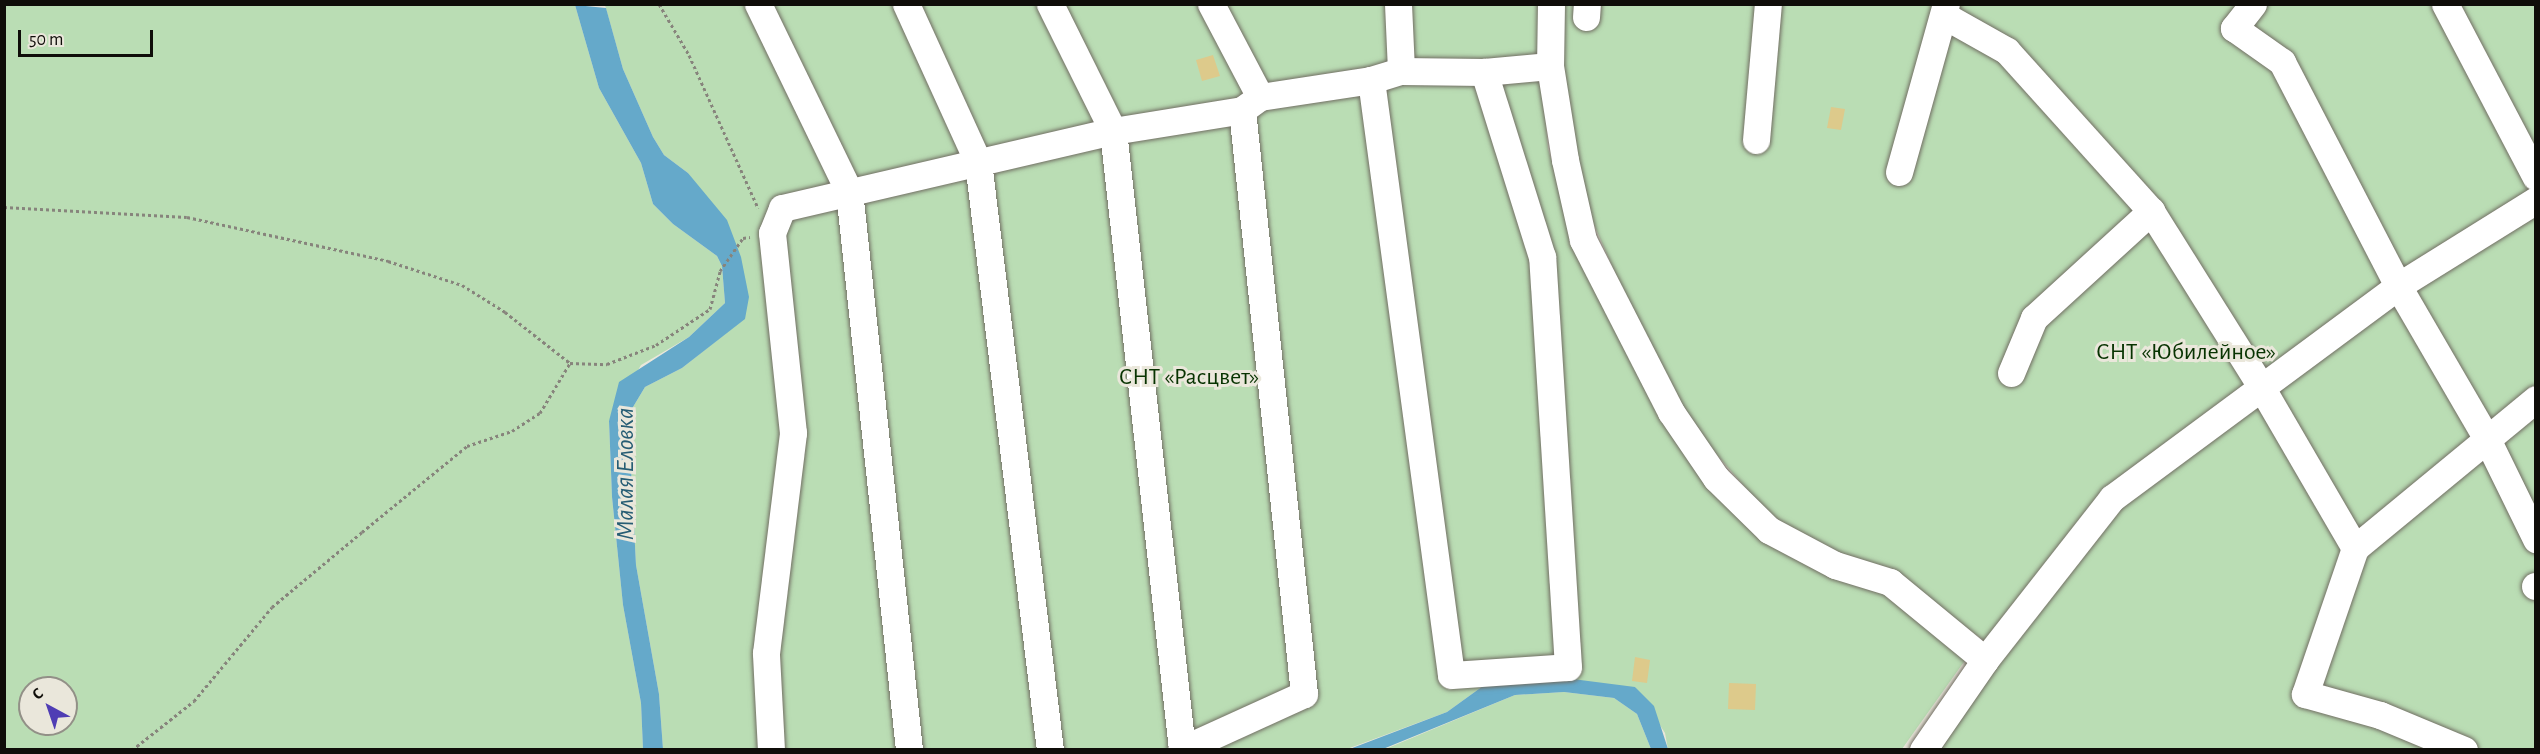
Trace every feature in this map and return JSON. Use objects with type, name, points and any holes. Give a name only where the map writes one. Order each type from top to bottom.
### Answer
[{"type":"street","points":[[758,4],[849,191],[909,750]]},
{"type":"street","points":[[906,4],[978,162],[1050,750]]},
{"type":"street","points":[[1050,4],[1113,131],[1182,749],[1304,694],[1251,104],[1210,4]]},
{"type":"street","points":[[1398,4],[1401,71]]},
{"type":"street","points":[[1551,4],[1550,66],[1565,160],[1583,240],[1671,412],[1716,478],[1769,530],[1835,565],[1890,582],[1985,660]]},
{"type":"street","points":[[1756,140],[1768,4]]},
{"type":"street","points":[[2253,4],[2234,28],[2282,62],[2398,286],[2486,437],[2535,540]]},
{"type":"street","points":[[2445,4],[2535,177]]},
{"type":"street","points":[[1899,172],[1946,10],[2007,51],[2151,212],[2260,385],[2355,548]]},
{"type":"street","points":[[771,750],[766,653],[793,434],[772,233],[782,208],[1113,131],[1371,80],[1401,71],[1484,72],[1550,66]]},
{"type":"street","points":[[1371,80],[1451,675],[1568,667],[1542,257],[1484,72]]},
{"type":"street","points":[[1923,750],[1985,660],[2112,498],[2260,385],[2398,286],[2535,201]]},
{"type":"street","points":[[2011,373],[2034,318],[2151,212]]},
{"type":"street","points":[[2464,750],[2380,715],[2305,694],[2355,548],[2486,437],[2535,399]]},
{"type":"path","points":[[660,4],[689,55],[772,233]]},
{"type":"path","points":[[4,207],[187,217],[388,261],[462,285],[506,312],[570,363],[607,364],[656,345],[710,309],[720,271],[743,238]]},
{"type":"path","points":[[132,750],[194,701],[272,607],[362,532],[467,446],[512,431],[540,412],[570,363]]},
{"type":"green space","points":[[4,5],[575,5],[599,88],[641,163],[653,204],[673,224],[717,256],[722,266],[725,303],[689,337],[641,365],[609,421],[612,497],[623,605],[641,703],[643,749],[5,749]]},
{"type":"green space","name":"СНТ «Расцвет»","points":[[605,5],[1542,5],[1542,80],[1548,149],[1583,262],[1711,482],[1903,603],[1966,659],[1902,749],[1668,749],[1665,733],[1635,687],[1483,686],[1447,712],[1347,749],[663,749],[659,694],[636,565],[630,448],[633,407],[645,387],[682,368],[744,319],[697,186],[688,173],[664,155],[653,137],[623,69]]},
{"type":"green space","name":"СНТ «Юбилейное»","points":[[1564,5],[2535,5],[2535,749],[1928,749],[1986,642],[1911,587],[1854,557],[1816,548],[1778,525],[1672,403],[1589,213],[1560,93]]},
{"type":"green space","points":[[1564,692],[1614,698],[1637,714],[1651,749],[1383,750],[1515,695]]},
{"type":"water","name":"Малая Еловка","points":[[575,5],[606,8],[623,69],[653,137],[664,155],[688,173],[727,220],[741,257],[749,297],[745,319],[682,368],[645,387],[633,407],[630,448],[636,565],[659,694],[663,749],[643,749],[641,703],[623,605],[612,497],[609,421],[619,382],[689,337],[725,303],[722,266],[717,256],[673,224],[653,204],[641,163],[599,88]]},
{"type":"water","points":[[1549,676],[1635,687],[1654,706],[1668,749],[1651,749],[1637,714],[1614,698],[1564,692],[1515,695],[1383,749],[1347,750],[1447,712],[1483,686]]},
{"type":"building","points":[[1213,55],[1220,76],[1202,81],[1196,60]]},
{"type":"building","points":[[1831,107],[1845,109],[1841,130],[1827,128]]},
{"type":"building","points":[[1635,657],[1650,660],[1647,683],[1632,681]]},
{"type":"building","points":[[1729,683],[1756,684],[1755,710],[1728,709]]}]
